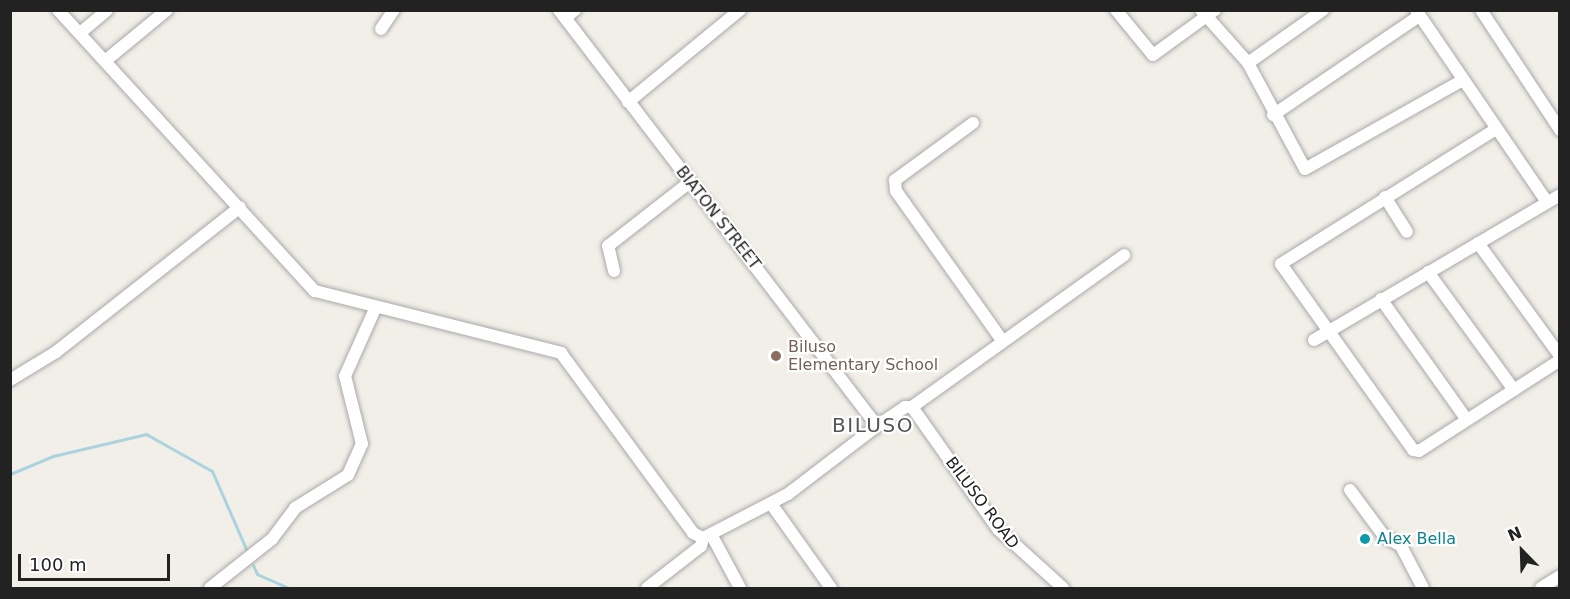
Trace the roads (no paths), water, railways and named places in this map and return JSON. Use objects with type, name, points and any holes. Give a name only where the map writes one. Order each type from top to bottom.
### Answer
[{"type":"street","points":[[58,10],[315,291],[375,309],[549,348],[568,358],[693,533],[708,537],[740,588]]},
{"type":"street","points":[[80,33],[106,10]]},
{"type":"street","points":[[105,61],[167,10]]},
{"type":"street","points":[[381,29],[394,10]]},
{"type":"street","points":[[628,102],[740,10]]},
{"type":"street","points":[[1116,10],[1152,56],[1207,13],[1248,63],[1273,114],[1305,170],[1463,80]]},
{"type":"street","points":[[1248,63],[1323,10]]},
{"type":"street","points":[[1481,10],[1560,130]]},
{"type":"street","name":"BIATON STREET","points":[[566,13],[628,102],[877,426]]},
{"type":"street","points":[[1273,114],[1418,13],[1548,202]]},
{"type":"street","points":[[973,123],[895,180],[897,191],[1002,340]]},
{"type":"street","points":[[1478,243],[1560,358],[1419,451],[1413,450],[1326,332],[1281,264],[1496,129]]},
{"type":"street","points":[[614,272],[608,246],[690,182]]},
{"type":"street","points":[[1314,340],[1560,195]]},
{"type":"street","points":[[1385,197],[1407,232]]},
{"type":"street","points":[[10,380],[56,352],[240,207]]},
{"type":"street","points":[[647,588],[696,550],[708,537],[772,505],[905,406],[912,407],[1002,340],[1124,255]]},
{"type":"street","points":[[1428,272],[1514,390]]},
{"type":"street","points":[[1381,299],[1467,420]]},
{"type":"street","points":[[210,588],[272,539],[295,507],[348,475],[362,444],[345,376],[375,309]]},
{"type":"street","name":"BILUSO ROAD","points":[[912,407],[998,529],[1063,588]]},
{"type":"street","points":[[1350,490],[1384,536],[1401,546],[1422,588]]},
{"type":"street","points":[[772,505],[831,588]]},
{"type":"street","points":[[1541,588],[1560,576]]},
{"type":"waterway","points":[[10,474],[53,456],[146,434],[212,471],[246,549]]},
{"type":"waterway","points":[[253,565],[257,574],[289,588]]},
{"type":"place","name":"Biluso Elementary School","points":[[776,356]]},
{"type":"place","name":"Alex Bella","points":[[1365,539]]},
{"type":"district","name":"BILUSO","points":[[873,425]]}]
